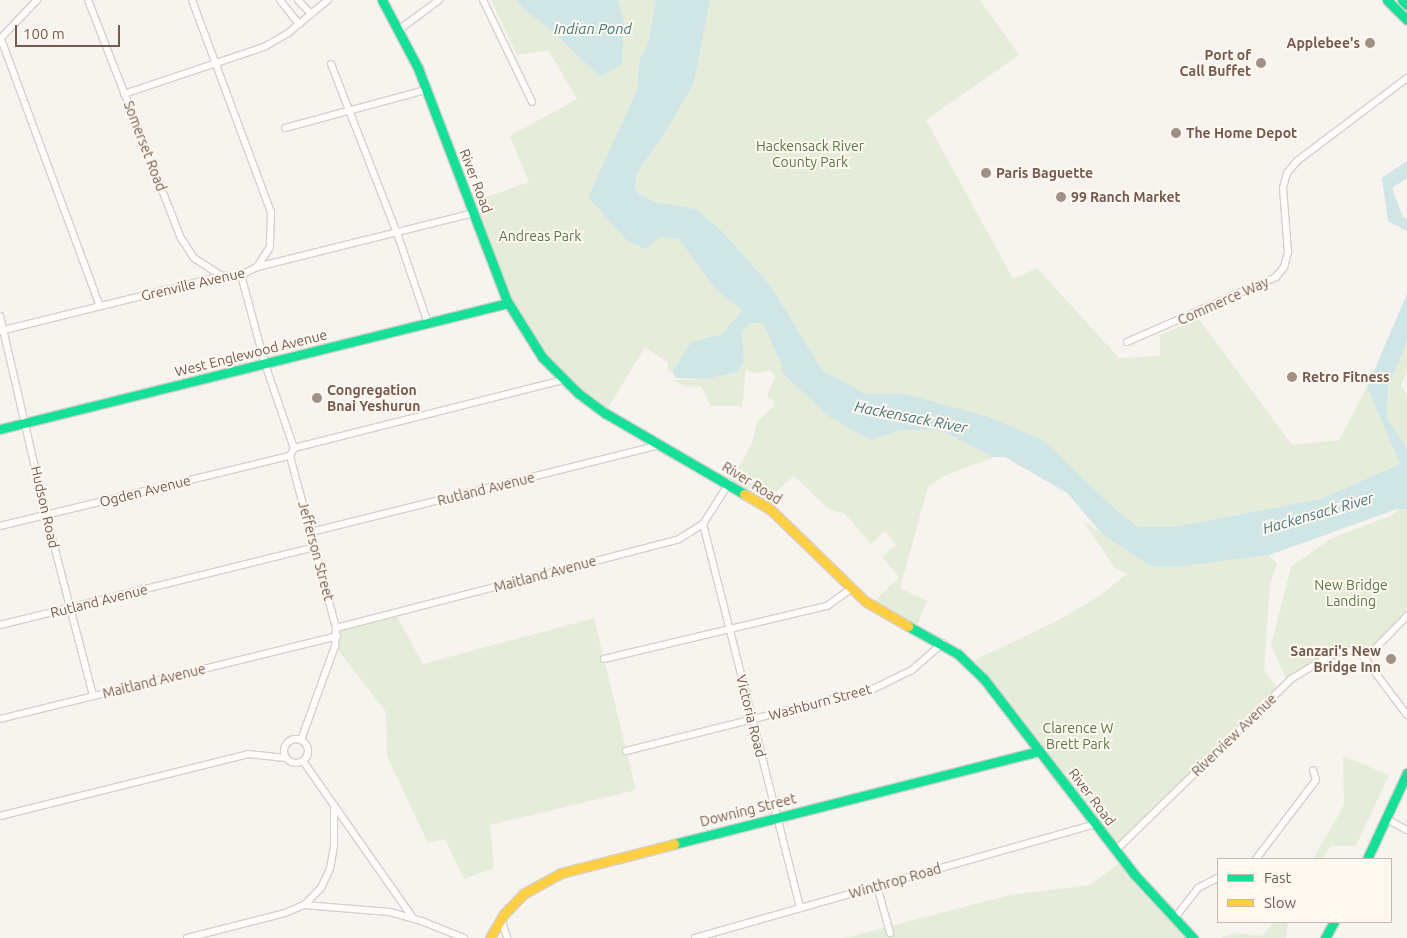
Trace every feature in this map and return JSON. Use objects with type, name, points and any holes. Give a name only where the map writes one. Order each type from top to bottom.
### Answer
[{"type":"main road","name":"River Road","points":[[382,0],[400,29],[426,90],[508,303],[531,343],[563,380],[605,413],[729,483],[782,519],[850,589],[882,612],[943,643],[984,679],[1115,851],[1193,938]]},
{"type":"main road","points":[[1387,0],[1407,20]]},
{"type":"main road","points":[[1402,0],[1407,5]]},
{"type":"main road","name":"West Englewood Avenue","points":[[0,429],[508,303]]},
{"type":"main road","name":"Downing Street","points":[[490,938],[501,919],[523,894],[560,873],[1039,750]]},
{"type":"main road","points":[[1366,858],[1407,773]]},
{"type":"main road","points":[[1325,938],[1333,923]]},
{"type":"street","points":[[37,0],[0,39],[100,306]]},
{"type":"street","name":"Somerset Road","points":[[88,0],[181,238],[204,267],[222,276]]},
{"type":"street","points":[[192,0],[271,212],[270,247],[257,267]]},
{"type":"street","points":[[280,0],[299,24]]},
{"type":"street","points":[[298,0],[311,14]]},
{"type":"street","points":[[124,94],[264,47],[299,24],[328,0]]},
{"type":"street","points":[[400,29],[439,0]]},
{"type":"street","points":[[483,0],[532,102]]},
{"type":"street","points":[[331,64],[397,233],[428,323]]},
{"type":"street","name":"Commerce Way","points":[[1127,342],[1276,277],[1284,267],[1288,252],[1283,188],[1287,173],[1297,161],[1406,79]]},
{"type":"street","points":[[286,128],[426,90]]},
{"type":"street","name":"Grenville Avenue","points":[[3,330],[222,276],[241,275],[257,267],[473,213]]},
{"type":"street","points":[[241,275],[265,364],[294,448],[290,456]]},
{"type":"street","name":"Hudson Road","points":[[0,316],[46,515],[92,696]]},
{"type":"street","points":[[294,448],[563,380]]},
{"type":"street","name":"Rutland Avenue","points":[[311,532],[661,445]]},
{"type":"street","name":"Ogden Avenue","points":[[0,526],[290,456]]},
{"type":"street","name":"Jefferson Street","points":[[290,456],[336,632]]},
{"type":"street","name":"Maitland Avenue","points":[[0,720],[336,632],[679,539],[703,524],[729,483]]},
{"type":"street","name":"Victoria Road","points":[[703,524],[800,908]]},
{"type":"street","name":"Rutland Avenue","points":[[0,625],[315,547]]},
{"type":"street","points":[[604,660],[827,606],[850,589]]},
{"type":"street","points":[[1407,616],[1366,658],[1407,715]]},
{"type":"street","points":[[301,740],[336,632]]},
{"type":"street","name":"Washburn Street","points":[[626,751],[886,684],[920,665],[943,643]]},
{"type":"street","name":"Riverview Avenue","points":[[1115,851],[1292,679],[1344,650],[1359,651],[1366,658]]},
{"type":"street","points":[[286,758],[286,743],[293,739],[301,740],[308,750],[302,761]]},
{"type":"street","points":[[0,816],[248,754],[286,758],[291,762],[302,761]]},
{"type":"street","points":[[302,761],[413,918]]},
{"type":"street","points":[[1257,858],[1316,780],[1313,770]]},
{"type":"street","points":[[187,938],[285,913],[304,905],[321,888],[330,869],[334,846],[334,808]]},
{"type":"street","points":[[1385,818],[1407,830]]},
{"type":"street","name":"Winthrop Road","points":[[695,938],[1095,824]]},
{"type":"street","points":[[1174,919],[1198,888],[1217,878]]},
{"type":"street","points":[[877,886],[890,933]]},
{"type":"street","points":[[304,905],[370,909],[413,918],[464,938]]},
{"type":"street","points":[[501,919],[507,938]]},
{"type":"green space","name":"Andreas Park","points":[[491,0],[517,0],[523,9],[550,29],[600,77],[624,19],[618,0],[656,0],[648,44],[640,58],[637,90],[588,197],[627,241],[660,237],[679,239],[716,290],[742,310],[722,334],[691,342],[672,372],[668,371],[668,363],[645,347],[605,413],[578,394],[519,323],[469,203],[529,182],[510,136],[577,99],[548,50],[517,55]]},
{"type":"green space","name":"Hackensack River County Park","points":[[710,0],[980,0],[1019,55],[926,120],[1013,279],[1037,268],[1119,358],[1160,356],[1160,335],[1199,319],[1292,445],[1339,440],[1367,387],[1400,464],[1320,499],[1175,527],[1138,527],[986,416],[906,394],[866,394],[822,370],[771,286],[722,231],[696,209],[655,202],[639,194],[635,188],[637,173],[670,125],[694,83]]},
{"type":"green space","points":[[750,323],[763,323],[782,366],[782,373],[869,440],[901,430],[940,430],[994,457],[944,476],[928,487],[900,588],[927,601],[916,628],[871,605],[899,577],[882,557],[896,545],[885,531],[871,544],[845,514],[829,509],[794,476],[763,503],[729,483],[752,444],[757,422],[774,406],[774,400],[767,397],[775,376],[770,370],[756,373],[746,370],[742,406],[711,406],[701,386],[686,387],[673,380],[706,379],[737,372],[743,344],[741,331]]},
{"type":"green space","points":[[1407,341],[1407,371],[1401,385],[1407,396],[1407,448],[1387,418],[1388,389]]},
{"type":"green space","name":"New Bridge Landing","points":[[1407,479],[1407,616],[1366,658],[1344,650],[1288,683],[1271,645],[1291,567],[1330,539],[1395,514]]},
{"type":"green space","name":"Clarence W Brett Park","points":[[1083,521],[1150,566],[1177,567],[1254,555],[1269,555],[1277,564],[1270,584],[1264,670],[1279,691],[1115,851],[984,679],[987,675],[975,660],[1055,622],[1098,597],[1127,574],[1115,568]]},
{"type":"green space","points":[[395,613],[423,664],[594,618],[636,790],[490,825],[494,868],[464,879],[445,839],[428,843],[387,756],[386,712],[335,646],[336,628]]},
{"type":"green space","points":[[1343,756],[1389,775],[1356,846],[1331,846],[1323,858],[1314,858],[1344,805]]},
{"type":"green space","points":[[1123,860],[1193,938],[845,938],[1010,895],[1090,885]]},
{"type":"green space","points":[[1273,923],[1288,923],[1286,938],[1221,938],[1233,933],[1262,936]]},
{"type":"water","name":"Indian Pond","points":[[517,0],[618,0],[624,19],[622,64],[600,77],[550,29],[523,9]]},
{"type":"water","name":"Hackensack River","points":[[656,0],[710,0],[694,83],[670,125],[637,173],[635,188],[639,194],[655,202],[696,209],[722,231],[771,286],[822,370],[866,394],[906,394],[986,416],[1043,440],[1117,511],[1138,527],[1174,527],[1320,499],[1400,464],[1367,387],[1407,294],[1407,341],[1388,389],[1387,418],[1407,448],[1407,509],[1397,509],[1269,555],[1177,567],[1150,566],[1103,535],[1067,493],[1005,457],[994,457],[940,430],[901,430],[870,440],[830,417],[782,373],[782,366],[763,323],[750,323],[742,331],[744,362],[737,372],[706,379],[676,378],[672,372],[691,342],[722,334],[742,310],[716,290],[679,239],[660,237],[646,249],[627,241],[588,197],[637,90],[640,58],[648,44]]},
{"type":"water","points":[[1407,161],[1407,178],[1392,188],[1403,217],[1407,219],[1407,231],[1388,221],[1382,178]]},
{"type":"traffic: fast","points":[[382,0],[418,68],[507,301],[542,357],[578,393],[605,413],[744,494]]},
{"type":"traffic: fast","points":[[1387,0],[1407,20]]},
{"type":"traffic: fast","points":[[1402,0],[1407,5]]},
{"type":"traffic: fast","points":[[0,429],[508,303]]},
{"type":"traffic: fast","points":[[908,626],[958,654],[984,679],[1134,874],[1193,938]]},
{"type":"traffic: fast","points":[[674,844],[1039,751]]},
{"type":"traffic: fast","points":[[1367,858],[1407,773]]},
{"type":"traffic: fast","points":[[1325,938],[1333,923]]},
{"type":"traffic: slow","points":[[744,494],[770,509],[865,601],[908,626]]},
{"type":"traffic: slow","points":[[490,938],[504,914],[523,894],[561,873],[674,844]]},
{"type":"place","name":"Applebee's","points":[[1370,43]]},
{"type":"place","name":"Port of Call Buffet","points":[[1261,63]]},
{"type":"place","name":"The Home Depot","points":[[1176,133]]},
{"type":"place","name":"Paris Baguette","points":[[986,173]]},
{"type":"place","name":"99 Ranch Market","points":[[1061,197]]},
{"type":"place","name":"Retro Fitness","points":[[1292,377]]},
{"type":"place","name":"Congregation Bnai Yeshurun","points":[[317,398]]},
{"type":"place","name":"Sanzari's New Bridge Inn","points":[[1391,659]]}]
